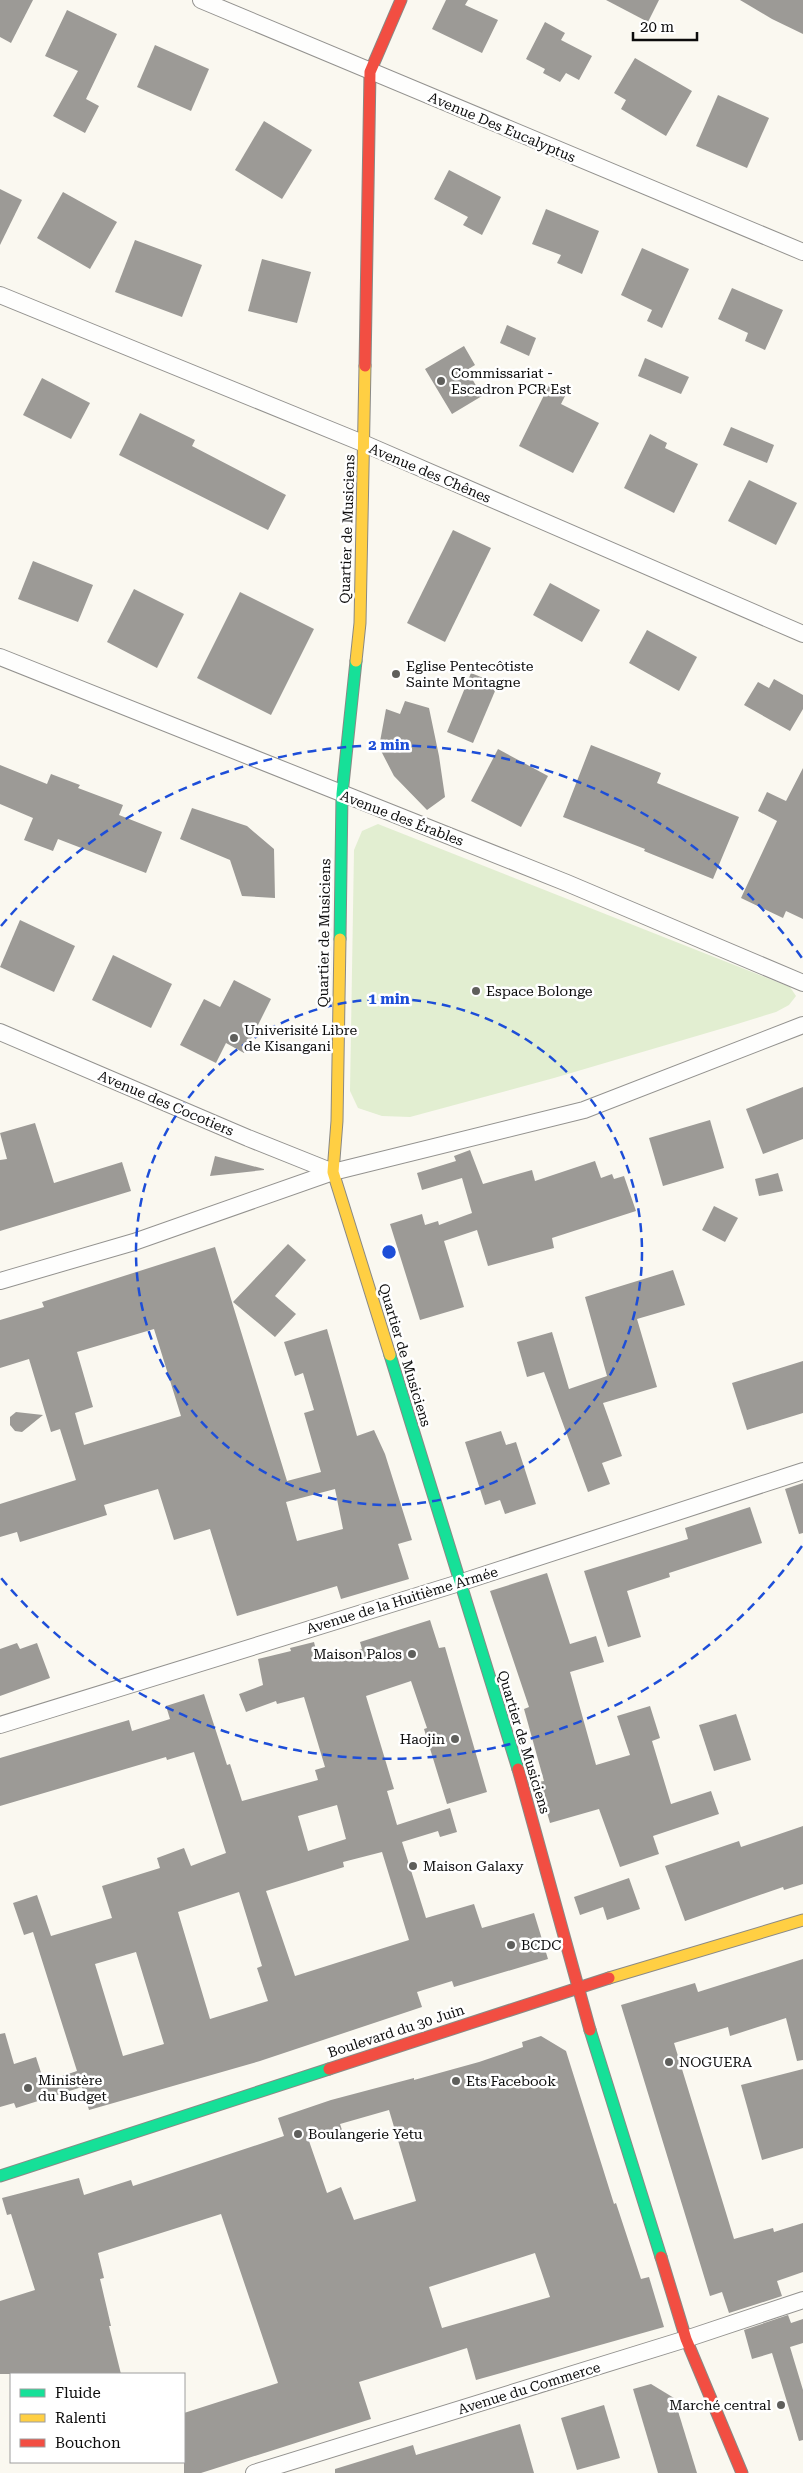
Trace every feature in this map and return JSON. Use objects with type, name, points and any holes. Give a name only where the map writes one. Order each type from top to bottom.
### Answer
[{"type":"street","name":"Avenue Des Eucalyptus","points":[[201,0],[803,252]]},
{"type":"street","name":"Quartier de Musiciens","points":[[401,0],[370,72],[365,444],[360,623],[342,794],[337,1111],[334,1172],[459,1583],[523,1785],[577,1988],[686,2339],[742,2473]]},
{"type":"street","name":"Avenue des Chênes","points":[[0,295],[365,444],[803,634]]},
{"type":"street","name":"Avenue des Érables","points":[[0,656],[567,883],[803,983]]},
{"type":"street","points":[[0,1280],[134,1242],[334,1172],[584,1110],[803,1025]]},
{"type":"street","name":"Avenue des Cocotiers","points":[[0,1032],[248,1138],[334,1172]]},
{"type":"street","name":"Avenue de la Huitième Armée","points":[[0,1725],[459,1583],[803,1471]]},
{"type":"street","name":"Boulevard du 30 Juin","points":[[0,2176],[577,1988],[803,1920]]},
{"type":"street","name":"Avenue du Commerce","points":[[254,2473],[686,2339],[803,2300]]},
{"type":"green space","points":[[378,824],[790,987],[796,996],[789,1005],[776,1012],[554,1078],[410,1117],[382,1116],[358,1108],[350,1091],[354,850],[362,831]]},
{"type":"building","points":[[0,0],[33,0],[11,43],[0,37]]},
{"type":"building","points":[[446,0],[468,0],[465,5],[498,20],[482,53],[432,29]]},
{"type":"building","points":[[606,0],[659,0],[648,22]]},
{"type":"building","points":[[740,0],[803,0],[803,34],[772,19]]},
{"type":"building","points":[[67,10],[117,34],[86,99],[99,106],[85,133],[53,116],[78,71],[45,56]]},
{"type":"building","points":[[545,22],[565,33],[561,40],[592,56],[579,80],[566,73],[560,82],[543,73],[545,69],[526,59]]},
{"type":"building","points":[[155,45],[209,69],[191,111],[137,87]]},
{"type":"building","points":[[635,58],[692,91],[666,136],[621,109],[626,100],[614,93]]},
{"type":"building","points":[[718,95],[769,118],[747,168],[696,146]]},
{"type":"building","points":[[264,121],[312,150],[282,199],[235,170]]},
{"type":"building","points":[[449,170],[501,197],[482,235],[463,225],[468,217],[434,199]]},
{"type":"building","points":[[0,189],[22,200],[0,245]]},
{"type":"building","points":[[63,192],[117,222],[90,269],[37,238]]},
{"type":"building","points":[[546,209],[599,231],[582,274],[557,263],[561,255],[532,244]]},
{"type":"building","points":[[135,240],[202,265],[182,317],[115,292]]},
{"type":"building","points":[[642,248],[689,269],[662,328],[647,321],[652,310],[621,295]]},
{"type":"building","points":[[262,259],[311,272],[297,323],[248,311]]},
{"type":"building","points":[[732,288],[783,310],[765,350],[745,341],[748,333],[718,319]]},
{"type":"building","points":[[507,325],[536,338],[529,356],[500,343]]},
{"type":"building","points":[[464,346],[475,365],[467,370],[482,396],[452,414],[425,369]]},
{"type":"building","points":[[645,358],[689,377],[681,394],[638,376]]},
{"type":"building","points":[[42,378],[90,403],[71,439],[23,415]]},
{"type":"building","points":[[549,385],[566,394],[561,404],[599,423],[573,473],[519,446]]},
{"type":"building","points":[[140,413],[195,440],[192,446],[286,495],[268,530],[119,455]]},
{"type":"building","points":[[731,427],[774,445],[767,463],[723,445]]},
{"type":"building","points":[[650,434],[667,443],[665,448],[698,464],[674,513],[624,488]]},
{"type":"building","points":[[749,480],[797,503],[776,545],[728,521]]},
{"type":"building","points":[[453,530],[491,548],[445,642],[407,623]]},
{"type":"building","points":[[33,561],[93,585],[78,622],[18,599]]},
{"type":"building","points":[[550,583],[600,610],[582,642],[533,615]]},
{"type":"building","points":[[134,589],[184,614],[157,668],[107,642]]},
{"type":"building","points":[[240,592],[314,629],[271,715],[197,678]]},
{"type":"building","points":[[647,630],[697,657],[679,691],[629,663]]},
{"type":"building","points":[[471,673],[498,684],[473,743],[447,732]]},
{"type":"building","points":[[774,679],[803,695],[803,709],[790,731],[744,705],[758,682],[769,688]]},
{"type":"building","points":[[405,701],[429,708],[439,756],[445,797],[427,810],[394,776],[379,747],[386,709],[400,714]]},
{"type":"building","points":[[591,745],[661,773],[657,783],[739,817],[713,879],[644,851],[645,849],[563,817]]},
{"type":"building","points":[[498,749],[548,776],[521,827],[471,801]]},
{"type":"building","points":[[0,765],[47,784],[51,774],[80,785],[78,788],[123,805],[119,815],[162,832],[146,873],[58,839],[53,851],[24,840],[33,818],[0,804]]},
{"type":"building","points":[[803,768],[803,919],[786,911],[783,918],[741,898],[777,821],[758,811],[767,792],[786,801]]},
{"type":"building","points":[[192,808],[247,826],[274,849],[275,898],[242,896],[230,860],[180,839]]},
{"type":"building","points":[[20,920],[75,946],[54,992],[0,967]]},
{"type":"building","points":[[113,955],[172,984],[151,1028],[92,1000]]},
{"type":"building","points":[[234,980],[271,999],[244,1053],[226,1043],[216,1063],[180,1045],[204,999],[220,1007]]},
{"type":"building","points":[[803,1087],[803,1139],[763,1154],[746,1109]]},
{"type":"building","points":[[710,1120],[724,1168],[663,1186],[649,1138]]},
{"type":"building","points":[[35,1123],[54,1183],[122,1162],[131,1191],[0,1231],[0,1160],[7,1159],[0,1133]]},
{"type":"building","points":[[470,1150],[483,1184],[532,1170],[535,1181],[595,1161],[601,1178],[612,1174],[614,1179],[624,1176],[636,1211],[552,1238],[554,1248],[488,1266],[477,1230],[444,1241],[464,1307],[420,1320],[390,1224],[422,1214],[425,1225],[438,1221],[439,1225],[472,1213],[462,1178],[422,1190],[417,1173],[456,1161],[454,1156]]},
{"type":"building","points":[[215,1156],[264,1169],[264,1170],[210,1176]]},
{"type":"building","points":[[778,1173],[783,1191],[759,1196],[755,1179]]},
{"type":"building","points":[[714,1206],[738,1218],[725,1242],[702,1230]]},
{"type":"building","points":[[288,1244],[306,1260],[275,1296],[296,1314],[275,1337],[233,1302]]},
{"type":"building","points":[[215,1247],[287,1481],[321,1472],[304,1413],[314,1410],[303,1373],[295,1376],[284,1342],[327,1329],[357,1436],[374,1430],[385,1454],[412,1540],[398,1544],[409,1579],[341,1599],[337,1586],[237,1616],[210,1529],[174,1540],[158,1489],[104,1505],[107,1515],[20,1542],[17,1532],[0,1537],[0,1504],[76,1480],[60,1429],[51,1432],[29,1359],[0,1368],[0,1320],[44,1307],[42,1302]],"holes":[[[154,1329],[181,1416],[84,1445],[75,1413],[93,1407],[77,1352]],[[335,1489],[343,1529],[297,1541],[286,1502]]]},
{"type":"building","points":[[673,1270],[685,1305],[637,1319],[657,1387],[603,1403],[622,1456],[602,1463],[610,1484],[588,1492],[544,1372],[527,1377],[517,1342],[552,1332],[569,1389],[607,1376],[585,1297]]},
{"type":"building","points":[[803,1361],[803,1413],[747,1430],[732,1383]]},
{"type":"building","points":[[16,1412],[43,1415],[22,1432],[15,1431],[10,1425],[10,1417]]},
{"type":"building","points":[[501,1431],[506,1445],[516,1442],[536,1504],[505,1514],[500,1500],[485,1505],[465,1442]]},
{"type":"building","points":[[803,1483],[803,1533],[799,1534],[785,1489]]},
{"type":"building","points":[[750,1507],[762,1543],[669,1573],[670,1577],[627,1591],[641,1637],[608,1647],[584,1571],[688,1539],[685,1528]]},
{"type":"building","points":[[547,1573],[570,1644],[596,1636],[604,1662],[570,1672],[596,1765],[630,1755],[617,1716],[650,1706],[660,1738],[652,1741],[671,1804],[711,1791],[719,1814],[653,1836],[659,1854],[620,1867],[599,1809],[550,1823],[538,1782],[544,1781],[524,1709],[529,1707],[490,1591]]},
{"type":"building","points":[[430,1620],[439,1648],[445,1647],[487,1792],[447,1804],[424,1729],[427,1728],[411,1681],[366,1696],[394,1789],[387,1791],[397,1825],[450,1808],[457,1832],[440,1837],[438,1831],[402,1842],[426,1918],[474,1904],[482,1928],[534,1913],[548,1959],[454,1987],[452,1981],[417,1992],[422,2007],[260,2061],[89,2110],[82,2087],[16,2108],[14,2103],[0,2107],[0,2034],[5,2033],[14,2064],[36,2057],[44,2082],[77,2071],[33,1932],[24,1935],[13,1903],[37,1895],[51,1936],[112,1918],[102,1886],[160,1868],[157,1858],[184,1848],[191,1866],[226,1853],[194,1752],[167,1760],[166,1757],[0,1806],[0,1758],[129,1720],[132,1731],[170,1719],[166,1706],[204,1694],[227,1765],[230,1764],[242,1801],[318,1780],[315,1770],[325,1767],[304,1697],[277,1704],[276,1701],[246,1712],[239,1694],[263,1685],[258,1659],[291,1651],[290,1648],[314,1642],[319,1662],[362,1649],[360,1642]],"holes":[[[337,1805],[346,1839],[308,1851],[298,1816]],[[382,1852],[409,1940],[295,1976],[266,1891],[344,1867],[343,1862]],[[239,1892],[262,1966],[257,1968],[268,2001],[210,2019],[178,1912]],[[136,1952],[164,2044],[123,2056],[95,1964]]]},
{"type":"building","points":[[17,1643],[20,1649],[37,1643],[50,1678],[0,1696],[0,1649]]},
{"type":"building","points":[[736,1714],[751,1760],[714,1771],[699,1725]]},
{"type":"building","points":[[803,1826],[803,1884],[784,1890],[783,1887],[685,1921],[665,1866],[739,1841],[741,1847]]},
{"type":"building","points":[[629,1878],[640,1909],[607,1920],[603,1907],[580,1915],[574,1897]]},
{"type":"building","points":[[803,1959],[803,2060],[797,2061],[786,2018],[730,2036],[728,2027],[674,2043],[734,2239],[773,2228],[774,2232],[803,2223],[803,2272],[777,2281],[782,2296],[729,2313],[722,2292],[710,2296],[621,2005],[695,1983],[698,1992]]},
{"type":"building","points":[[541,2036],[566,2051],[614,2204],[616,2203],[641,2279],[649,2277],[664,2327],[476,2380],[467,2348],[359,2382],[371,2419],[201,2473],[184,2473],[185,2413],[278,2383],[221,2214],[98,2253],[104,2278],[100,2279],[121,2373],[0,2374],[0,2301],[35,2290],[11,2214],[7,2215],[2,2198],[79,2178],[84,2195],[131,2180],[133,2186],[284,2136],[278,2118],[331,2100],[414,2078],[414,2080],[479,2062],[523,2047],[522,2042]],"holes":[[[389,2110],[416,2201],[354,2220],[341,2187],[327,2193],[309,2141],[342,2130],[340,2124]],[[535,2253],[550,2297],[442,2328],[429,2287]]]},
{"type":"building","points":[[803,2069],[803,2148],[762,2160],[741,2085]]},
{"type":"building","points":[[788,2315],[791,2323],[803,2319],[803,2343],[790,2347],[803,2390],[803,2440],[799,2441],[772,2353],[752,2359],[744,2330]]},
{"type":"building","points":[[651,2384],[674,2398],[697,2473],[658,2473],[633,2389]]},
{"type":"building","points":[[604,2405],[620,2458],[577,2470],[561,2418]]},
{"type":"building","points":[[520,2424],[534,2473],[335,2473],[335,2469],[413,2445],[416,2455]]},
{"type":"traffic: fast","points":[[340,939],[342,794],[356,661]]},
{"type":"traffic: fast","points":[[390,1355],[518,1769]]},
{"type":"traffic: fast","points":[[590,2030],[661,2257]]},
{"type":"traffic: fast","points":[[0,2176],[329,2069]]},
{"type":"traffic: slow","points":[[356,661],[360,623],[365,366]]},
{"type":"traffic: slow","points":[[340,939],[337,1121],[333,1172],[390,1355]]},
{"type":"traffic: slow","points":[[609,1978],[803,1920]]},
{"type":"traffic: jam","points":[[365,366],[370,72],[401,0]]},
{"type":"traffic: jam","points":[[518,1769],[590,2030]]},
{"type":"traffic: jam","points":[[329,2069],[609,1978]]},
{"type":"traffic: jam","points":[[661,2257],[686,2339],[742,2473]]},
{"type":"place","name":"Commissariat - Escadron PCR Est","points":[[441,381]]},
{"type":"place","name":"Eglise Pentecôtiste Sainte Montagne","points":[[396,674]]},
{"type":"place","name":"Espace Bolonge","points":[[476,991]]},
{"type":"place","name":"Univerisité Libre de Kisangani","points":[[234,1038]]},
{"type":"place","name":"Maison Palos","points":[[412,1654]]},
{"type":"place","name":"Haojin","points":[[455,1739]]},
{"type":"place","name":"Maison Galaxy","points":[[413,1866]]},
{"type":"place","name":"BCDC","points":[[511,1945]]},
{"type":"place","name":"NOGUERA","points":[[669,2062]]},
{"type":"place","name":"Ets Facebook","points":[[456,2081]]},
{"type":"place","name":"Ministère du Budget","points":[[28,2088]]},
{"type":"place","name":"Boulangerie Yetu","points":[[298,2134]]},
{"type":"place","name":"Marché central","points":[[781,2405]]}]
